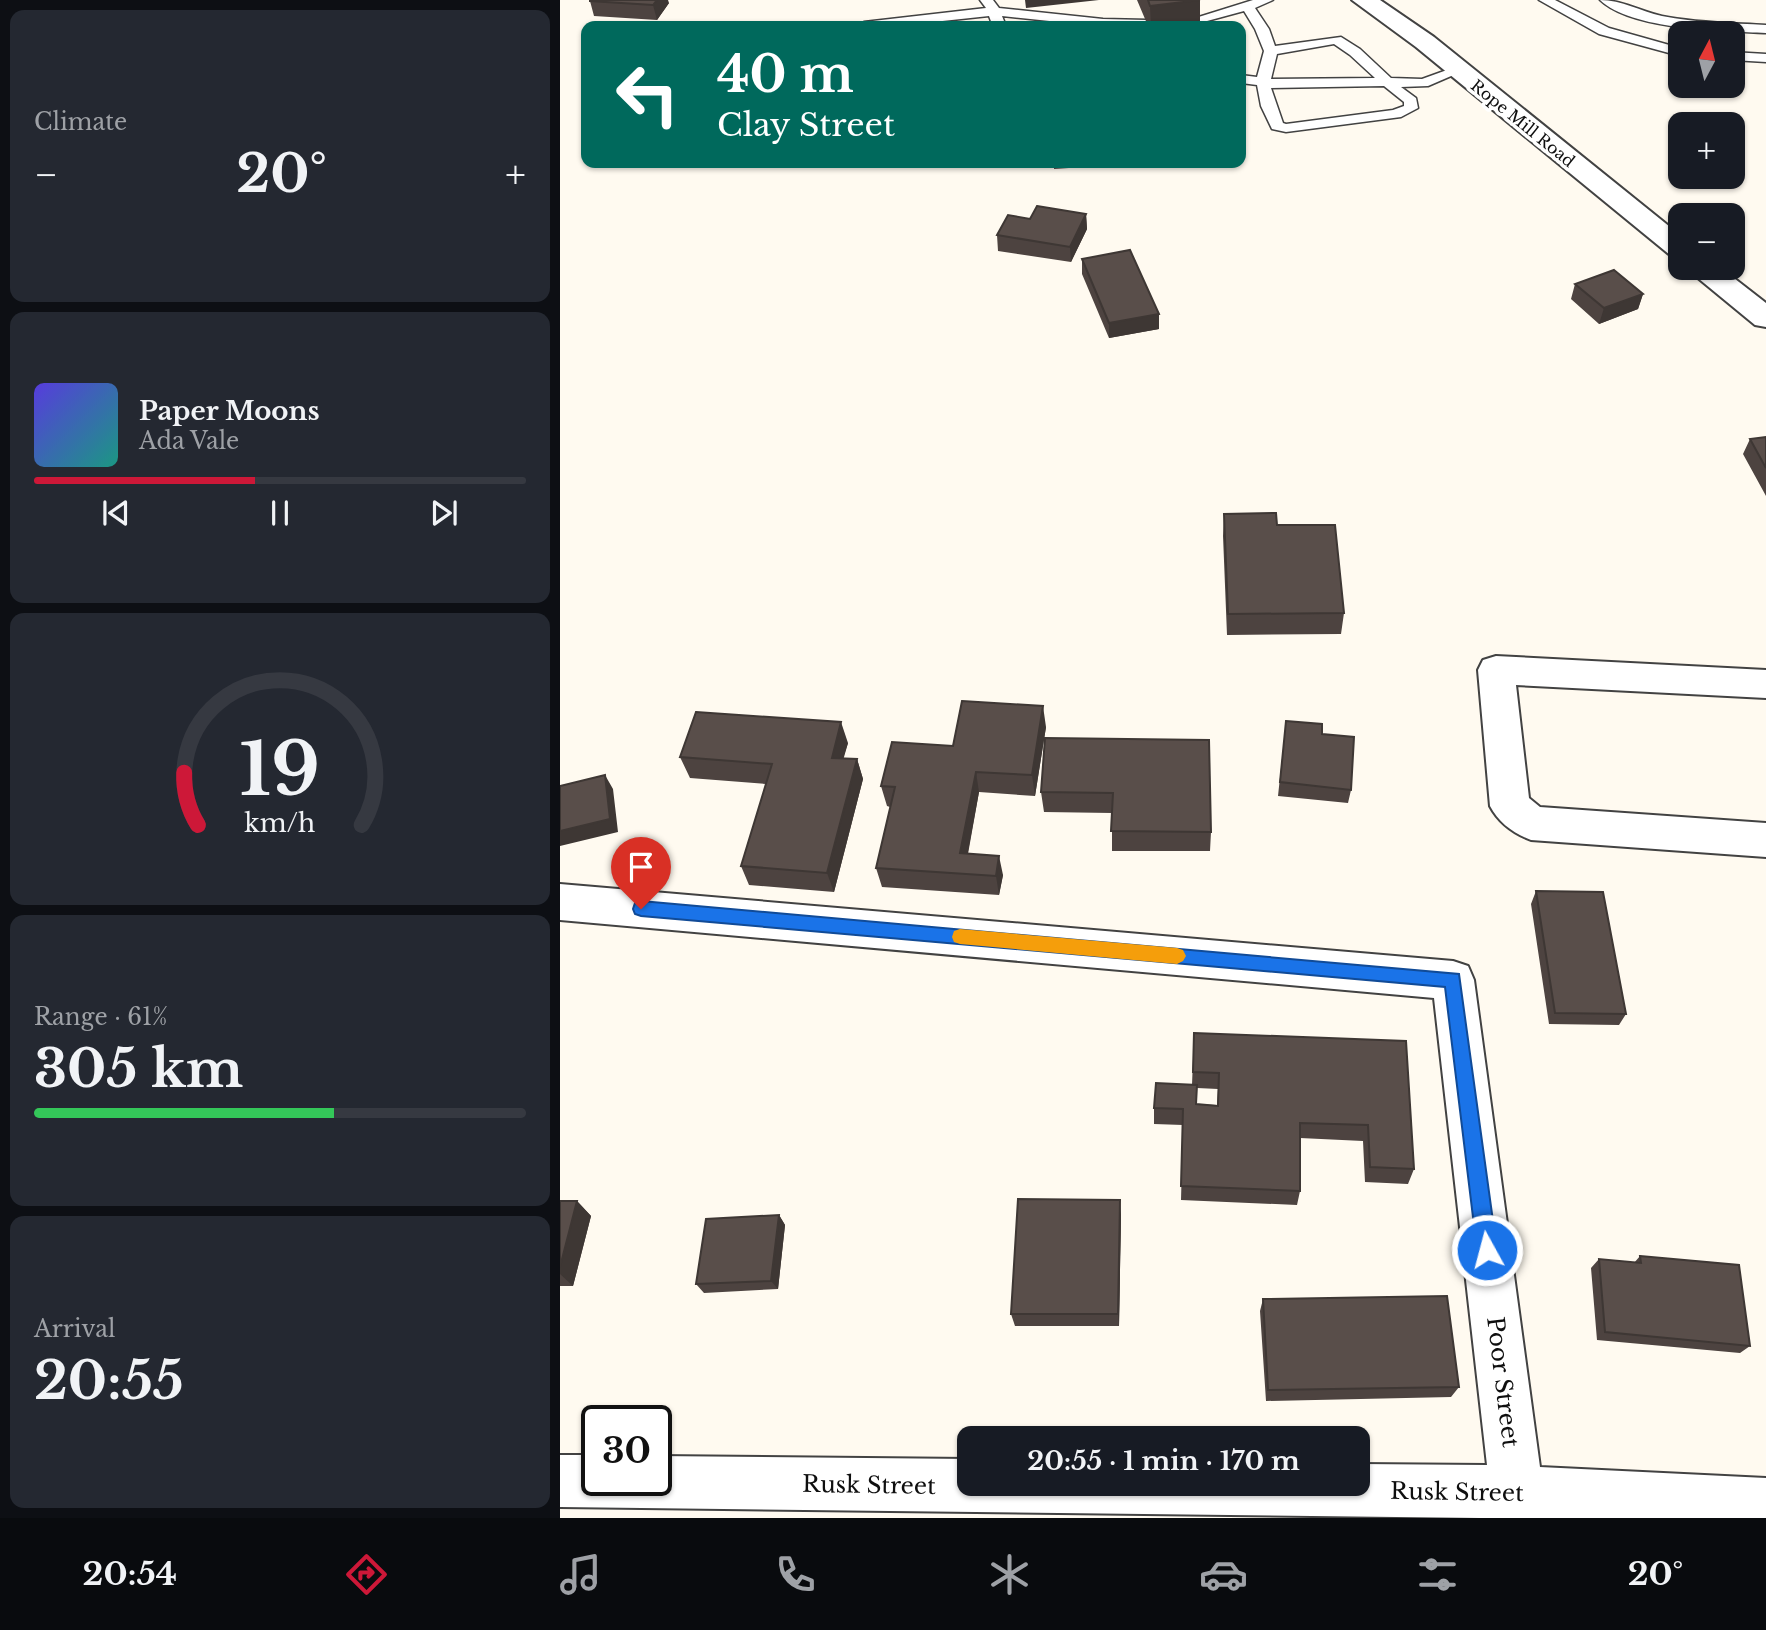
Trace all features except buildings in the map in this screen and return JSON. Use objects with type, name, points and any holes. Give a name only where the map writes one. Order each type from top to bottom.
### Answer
[{"type":"street","name":"Rope Mill Road","points":[[1364,0],[1425,42],[1668,239]]},
{"type":"street","points":[[1718,280],[1766,318]]},
{"type":"street","points":[[1766,684],[1496,670],[1510,806],[1531,823],[1766,840]]},
{"type":"street","name":"Poor Street","points":[[560,902],[1453,980],[1517,1505]]},
{"type":"street","name":"Rusk Street","points":[[560,1481],[1517,1505],[1766,1505]]},
{"type":"lane","points":[[986,0],[996,12],[997,21]]},
{"type":"lane","points":[[1196,20],[1267,0]]},
{"type":"lane","points":[[1545,0],[1604,31],[1668,49]]},
{"type":"lane","points":[[1606,0],[1642,15],[1677,23],[1766,29]]},
{"type":"lane","points":[[1247,6],[1262,29],[1271,51],[1263,82],[1264,99],[1276,126],[1286,128],[1395,114],[1411,108],[1411,101],[1355,52],[1336,40],[1271,51]]},
{"type":"lane","points":[[911,21],[996,12],[1084,21]]},
{"type":"lane","points":[[1745,57],[1766,58]]},
{"type":"lane","points":[[1246,80],[1329,84],[1423,83],[1458,70]]},
{"type":"slow traffic","points":[[960,937],[1177,956]]},
{"type":"route","points":[[641,909],[1453,980],[1487,1250]]}]
